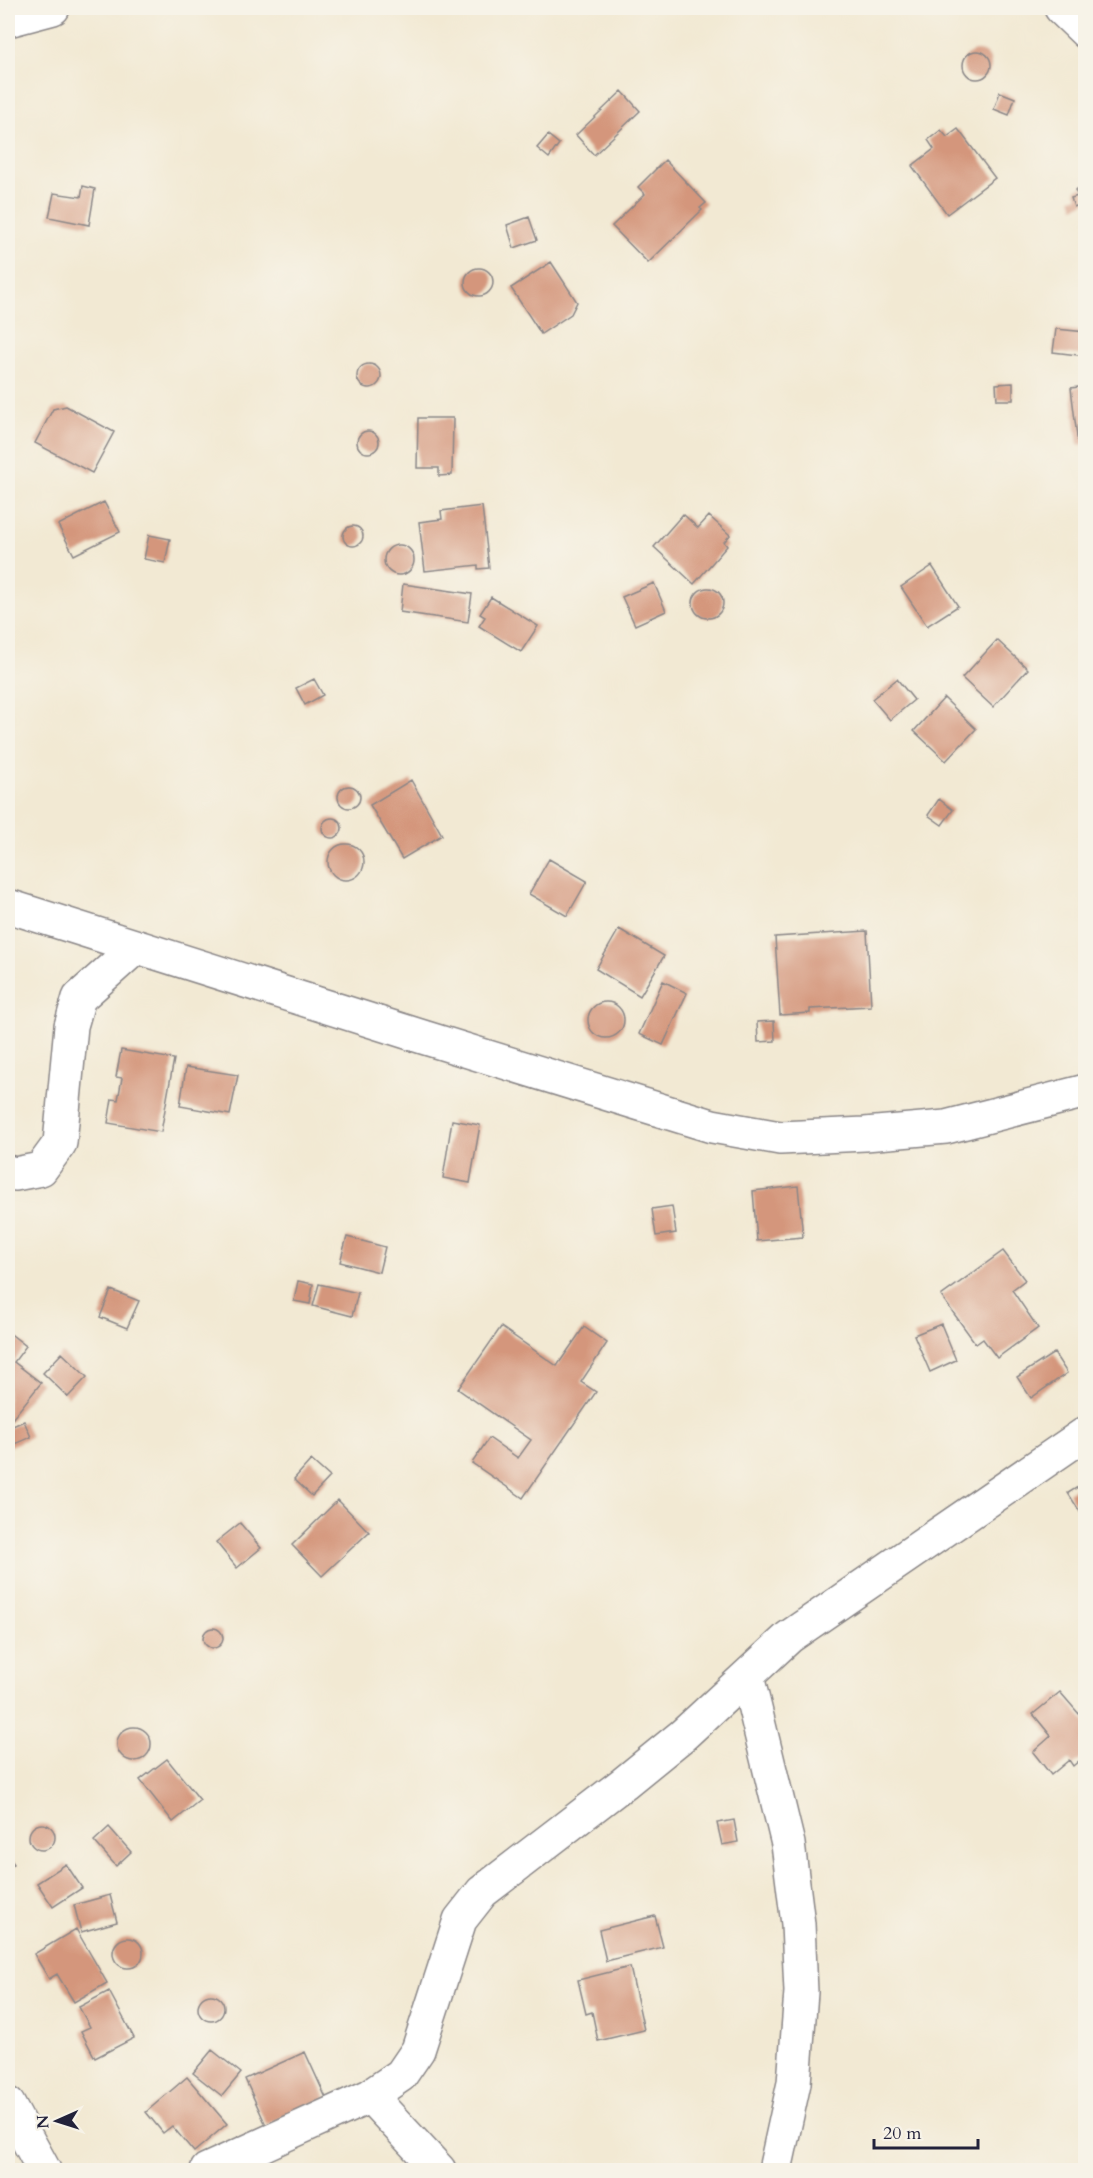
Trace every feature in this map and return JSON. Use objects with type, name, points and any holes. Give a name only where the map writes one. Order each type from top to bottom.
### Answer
[{"type":"street","points":[[8,20],[53,8]]},
{"type":"street","points":[[1061,8],[1086,32]]},
{"type":"street","points":[[8,906],[437,1042],[712,1125],[780,1138],[946,1127],[1086,1091]]},
{"type":"street","points":[[8,1172],[15,1174],[40,1169],[60,1143],[71,1026],[79,998],[136,947]]},
{"type":"street","points":[[207,2170],[370,2096],[401,2075],[418,2050],[460,1920],[482,1892],[683,1735],[789,1637],[1086,1433]]},
{"type":"street","points":[[747,1676],[788,1844],[798,1924],[801,1992],[795,2072],[775,2170]]},
{"type":"street","points":[[370,2096],[440,2170]]},
{"type":"street","points":[[8,2104],[44,2170]]},
{"type":"building","points":[[977,51],[987,55],[991,65],[987,75],[977,79],[967,75],[963,65],[967,55]]},
{"type":"building","points":[[622,91],[640,111],[594,155],[576,135]]},
{"type":"building","points":[[1000,92],[1015,98],[1009,115],[994,109]]},
{"type":"building","points":[[958,129],[995,178],[947,214],[912,166],[934,149],[928,140],[941,130],[947,137]]},
{"type":"building","points":[[548,135],[559,144],[549,158],[537,148]]},
{"type":"building","points":[[665,160],[706,203],[700,208],[702,210],[648,263],[612,226],[645,194],[638,187]]},
{"type":"building","points":[[83,186],[95,189],[89,225],[49,217],[54,193],[81,197]]},
{"type":"building","points":[[1083,186],[1086,202],[1074,207],[1071,198],[1078,196],[1075,190]]},
{"type":"building","points":[[529,217],[537,240],[514,248],[507,225]]},
{"type":"building","points":[[551,262],[577,302],[571,314],[541,334],[511,288]]},
{"type":"building","points":[[479,268],[489,272],[493,282],[489,292],[479,296],[469,292],[465,282],[469,272]]},
{"type":"building","points":[[1056,329],[1086,332],[1086,356],[1053,352]]},
{"type":"building","points":[[369,364],[377,368],[381,376],[377,384],[369,388],[361,384],[357,376],[361,368]]},
{"type":"building","points":[[1013,383],[1013,400],[997,400],[996,384]]},
{"type":"building","points":[[1086,386],[1086,444],[1078,445],[1071,388]]},
{"type":"building","points":[[66,406],[114,432],[92,473],[35,443],[53,409]]},
{"type":"building","points":[[418,418],[453,418],[452,475],[439,476],[439,468],[417,468]]},
{"type":"building","points":[[368,431],[376,434],[379,442],[376,450],[368,453],[360,450],[357,442],[360,434]]},
{"type":"building","points":[[104,502],[120,532],[74,555],[58,525]]},
{"type":"building","points":[[482,506],[489,568],[478,569],[478,565],[425,571],[419,522],[442,519],[441,511]]},
{"type":"building","points":[[683,514],[698,528],[709,516],[730,535],[724,542],[727,546],[694,584],[654,547]]},
{"type":"building","points":[[353,526],[360,529],[363,536],[360,543],[353,546],[346,543],[343,536],[346,529]]},
{"type":"building","points":[[149,535],[170,539],[165,563],[144,559]]},
{"type":"building","points":[[399,545],[405,546],[413,554],[413,566],[405,574],[399,575],[393,574],[385,566],[384,560],[385,554],[393,546]]},
{"type":"building","points":[[932,566],[958,606],[927,626],[901,587]]},
{"type":"building","points":[[654,583],[666,611],[635,625],[622,597]]},
{"type":"building","points":[[403,584],[472,594],[468,622],[400,612]]},
{"type":"building","points":[[708,588],[719,592],[723,603],[719,614],[708,618],[697,614],[693,603],[697,592]]},
{"type":"building","points":[[491,597],[538,626],[521,652],[479,626],[485,617],[480,614]]},
{"type":"building","points":[[997,640],[1028,669],[993,707],[962,678]]},
{"type":"building","points":[[314,679],[323,695],[305,705],[296,688]]},
{"type":"building","points":[[897,679],[914,700],[890,720],[872,699]]},
{"type":"building","points":[[944,698],[976,729],[946,761],[914,731]]},
{"type":"building","points":[[411,780],[442,835],[402,859],[370,805]]},
{"type":"building","points":[[349,786],[357,789],[360,797],[357,805],[349,808],[341,805],[338,797],[341,789]]},
{"type":"building","points":[[939,799],[953,810],[942,825],[928,815]]},
{"type":"building","points":[[332,818],[339,821],[342,828],[339,835],[332,838],[325,835],[322,828],[325,821]]},
{"type":"building","points":[[346,844],[359,849],[364,862],[359,875],[346,880],[333,875],[328,862],[333,849]]},
{"type":"building","points":[[549,859],[587,881],[567,916],[529,894]]},
{"type":"building","points":[[619,929],[664,956],[640,996],[596,969]]},
{"type":"building","points":[[867,931],[871,1006],[810,1009],[810,1013],[780,1015],[775,937]]},
{"type":"building","points":[[663,981],[687,993],[663,1045],[639,1034]]},
{"type":"building","points":[[606,1002],[619,1007],[624,1020],[619,1033],[606,1038],[593,1033],[588,1020],[593,1007]]},
{"type":"building","points":[[774,1021],[775,1041],[758,1042],[757,1022]]},
{"type":"building","points":[[121,1050],[174,1059],[161,1132],[108,1123],[112,1099],[118,1100],[122,1078],[116,1077]]},
{"type":"building","points":[[186,1067],[238,1075],[230,1115],[180,1106]]},
{"type":"building","points":[[452,1120],[480,1125],[470,1183],[443,1178]]},
{"type":"building","points":[[798,1186],[803,1237],[757,1241],[753,1191]]},
{"type":"building","points":[[672,1206],[676,1233],[656,1236],[652,1209]]},
{"type":"building","points":[[347,1237],[385,1247],[379,1272],[340,1262]]},
{"type":"building","points":[[1003,1251],[1025,1280],[1012,1290],[1038,1328],[997,1358],[983,1339],[976,1344],[941,1296]]},
{"type":"building","points":[[298,1281],[313,1284],[310,1304],[294,1301]]},
{"type":"building","points":[[319,1284],[358,1293],[352,1316],[313,1306]]},
{"type":"building","points":[[111,1290],[139,1301],[127,1328],[100,1317]]},
{"type":"building","points":[[941,1324],[956,1360],[930,1372],[914,1335]]},
{"type":"building","points":[[501,1327],[557,1366],[584,1327],[607,1343],[581,1382],[596,1392],[523,1498],[472,1463],[489,1438],[518,1458],[531,1440],[458,1389]]},
{"type":"building","points":[[8,1332],[26,1346],[14,1362],[41,1383],[9,1423],[8,1422]]},
{"type":"building","points":[[62,1353],[87,1377],[68,1397],[43,1373]]},
{"type":"building","points":[[1054,1353],[1067,1373],[1031,1398],[1017,1377]]},
{"type":"building","points":[[24,1421],[31,1437],[8,1447],[8,1428]]},
{"type":"building","points":[[311,1460],[330,1477],[312,1496],[294,1479]]},
{"type":"building","points":[[1086,1482],[1086,1513],[1082,1515],[1068,1493]]},
{"type":"building","points":[[338,1500],[369,1532],[322,1576],[292,1545]]},
{"type":"building","points":[[240,1523],[261,1548],[237,1568],[216,1542]]},
{"type":"building","points":[[213,1628],[220,1631],[223,1638],[220,1645],[213,1648],[206,1645],[203,1638],[206,1631]]},
{"type":"building","points":[[1060,1692],[1086,1722],[1086,1755],[1073,1766],[1069,1760],[1051,1775],[1033,1752],[1051,1736],[1033,1714]]},
{"type":"building","points":[[134,1727],[146,1732],[151,1744],[146,1756],[134,1761],[122,1756],[117,1744],[122,1732]]},
{"type":"building","points":[[167,1759],[200,1800],[173,1822],[140,1780]]},
{"type":"building","points":[[734,1820],[738,1842],[722,1845],[717,1823]]},
{"type":"building","points":[[42,1824],[51,1828],[55,1837],[51,1846],[42,1850],[33,1846],[29,1837],[33,1828]]},
{"type":"building","points":[[109,1827],[131,1852],[116,1866],[94,1841]]},
{"type":"building","points":[[8,1856],[14,1864],[8,1870]]},
{"type":"building","points":[[66,1864],[82,1888],[53,1907],[37,1883]]},
{"type":"building","points":[[110,1895],[117,1922],[81,1932],[74,1905]]},
{"type":"building","points":[[655,1916],[663,1947],[606,1961],[599,1930]]},
{"type":"building","points":[[76,1929],[107,1983],[74,2002],[57,1974],[49,1979],[34,1954]]},
{"type":"building","points":[[128,1938],[139,1942],[143,1953],[139,1964],[128,1968],[117,1964],[113,1953],[117,1942]]},
{"type":"building","points":[[630,1967],[644,2030],[598,2041],[592,2012],[586,2014],[578,1980]]},
{"type":"building","points":[[109,1991],[134,2038],[95,2058],[81,2031],[90,2027],[79,2007]]},
{"type":"building","points":[[211,1995],[221,1998],[224,2008],[221,2018],[211,2021],[201,2018],[198,2008],[201,1998]]},
{"type":"building","points":[[212,2050],[241,2073],[222,2096],[193,2073]]},
{"type":"building","points":[[305,2052],[326,2098],[266,2125],[245,2079]]},
{"type":"building","points":[[187,2077],[227,2124],[194,2152],[172,2126],[163,2133],[146,2112]]}]
